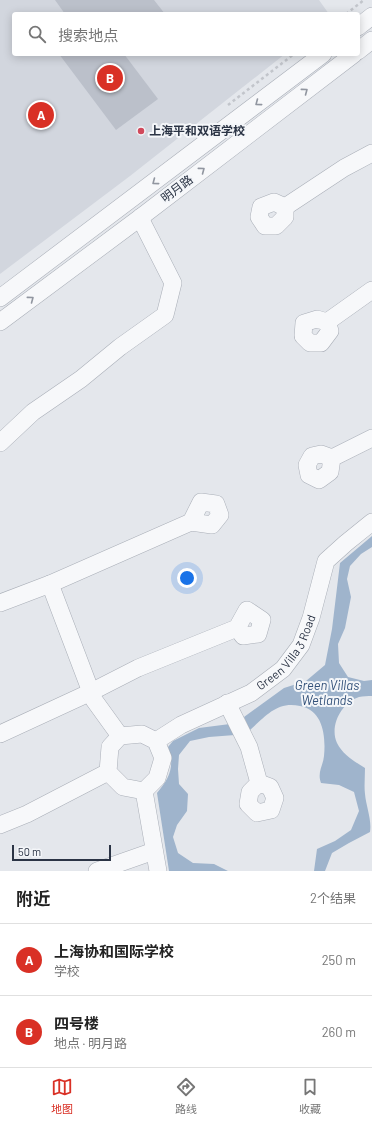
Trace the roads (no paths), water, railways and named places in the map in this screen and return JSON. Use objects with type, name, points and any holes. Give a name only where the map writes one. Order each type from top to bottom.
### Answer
[{"type":"street","points":[[360,25],[372,16]]},
{"type":"street","points":[[360,49],[372,40]]},
{"type":"street","name":"明月路","points":[[0,298],[320,56]]},
{"type":"street","name":"明月路","points":[[0,322],[141,217],[351,56]]},
{"type":"street","points":[[285,208],[344,168],[372,153]]},
{"type":"street","points":[[0,443],[33,412],[81,379],[120,347],[165,315],[173,283],[141,217]]},
{"type":"street","points":[[327,322],[372,290]]},
{"type":"street","points":[[332,458],[372,438]]},
{"type":"street","points":[[0,603],[50,584],[191,522]]},
{"type":"street","name":"Green Villa 3 Road","points":[[156,741],[181,725],[251,693],[283,669],[301,645],[311,618],[326,561],[372,522]]},
{"type":"street","points":[[50,584],[94,700],[120,736]]},
{"type":"street","points":[[0,734],[91,692],[138,668],[237,628]]},
{"type":"street","points":[[227,703],[249,747],[259,783]]},
{"type":"street","points":[[142,734],[156,741],[163,758],[158,778],[144,791],[123,787],[108,772],[110,748],[120,736],[142,734]]},
{"type":"street","points":[[0,825],[28,814],[108,772]]},
{"type":"street","points":[[144,791],[158,871]]},
{"type":"street","points":[[97,871],[154,851]]},
{"type":"water","name":"Green Villas Wetlands","points":[[372,536],[372,547],[361,554],[350,566],[347,579],[351,597],[345,628],[338,644],[339,663],[348,677],[364,681],[372,680],[372,696],[359,697],[347,704],[342,709],[336,722],[335,729],[337,743],[342,751],[365,768],[365,791],[370,832],[332,853],[325,871],[314,871],[317,849],[335,841],[351,830],[359,811],[354,792],[339,785],[321,783],[320,772],[324,748],[323,732],[318,718],[308,708],[292,705],[278,708],[272,711],[250,730],[244,717],[284,688],[306,681],[325,665],[332,629],[340,563]]},
{"type":"water","points":[[230,724],[235,735],[209,737],[190,741],[179,755],[179,784],[188,794],[187,811],[177,825],[173,837],[178,853],[193,863],[214,864],[228,871],[169,871],[157,793],[170,772],[171,760],[168,747],[173,741],[199,728]]},
{"type":"place","name":"四号楼","points":[[110,78]]},
{"type":"place","name":"上海协和国际学校","points":[[41,115]]},
{"type":"place","name":"上海平和双语学校","points":[[141,131]]}]
